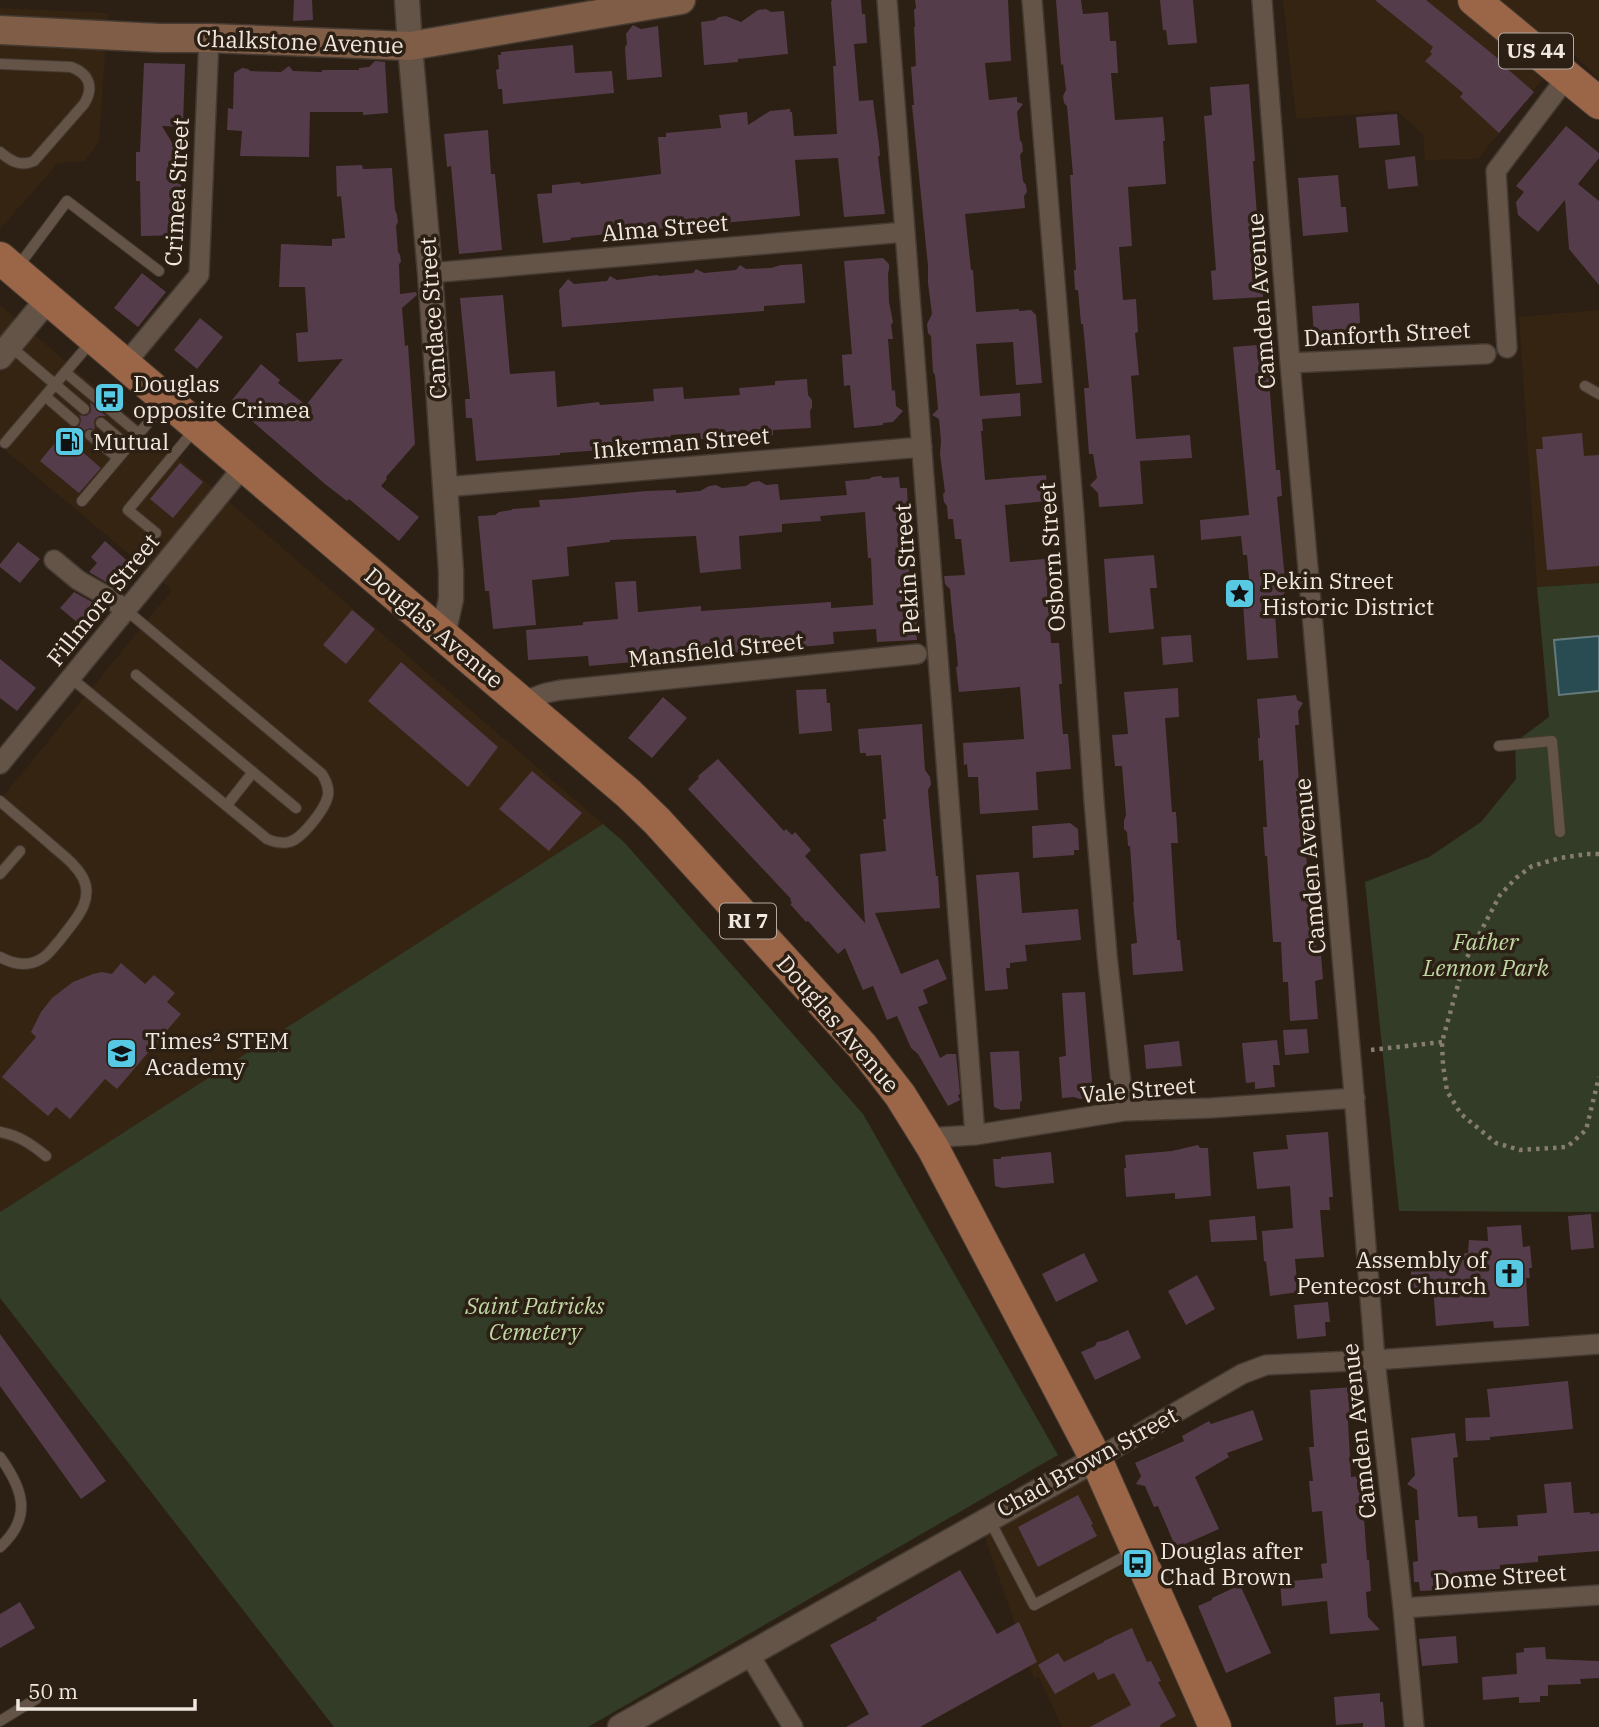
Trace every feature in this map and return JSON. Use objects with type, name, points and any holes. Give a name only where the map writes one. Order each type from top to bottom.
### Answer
[{"type":"main road","name":"Chalkstone Avenue","points":[[0,30],[410,47],[676,0]]},
{"type":"main road","name":"US 44","points":[[1474,0],[1599,103]]},
{"type":"main road","name":"Douglas Avenue","points":[[8,265],[628,793],[657,821],[862,1046],[900,1095],[933,1148],[1096,1459],[1214,1726]]},
{"type":"street","name":"Candace Street","points":[[407,0],[452,583],[443,635]]},
{"type":"street","name":"Pekin Street","points":[[887,0],[975,1135]]},
{"type":"street","name":"Osborn Street","points":[[1031,0],[1074,515],[1097,839],[1124,1111]]},
{"type":"street","name":"Camden Avenue","points":[[1262,0],[1290,363],[1376,1360],[1414,1727]]},
{"type":"street","name":"Crimea Street","points":[[125,364],[199,275],[209,38]]},
{"type":"street","points":[[1507,348],[1496,171],[1567,77]]},
{"type":"street","name":"Alma Street","points":[[430,273],[905,232]]},
{"type":"street","points":[[5,351],[48,299]]},
{"type":"street","name":"Danforth Street","points":[[1290,363],[1486,354]]},
{"type":"street","name":"Inkerman Street","points":[[445,487],[922,447]]},
{"type":"street","name":"Fillmore Street","points":[[2,759],[244,466]]},
{"type":"street","points":[[54,560],[83,584],[126,610]]},
{"type":"street","name":"Mansfield Street","points":[[521,702],[561,690],[917,654]]},
{"type":"street","name":"Vale Street","points":[[926,1138],[975,1135],[1124,1111],[1211,1108],[1354,1090]]},
{"type":"street","name":"Chad Brown Street","points":[[620,1727],[1242,1374],[1266,1365],[1376,1360],[1599,1343]]},
{"type":"street","name":"Dome Street","points":[[1403,1608],[1599,1595]]},
{"type":"street","points":[[750,1654],[793,1727]]},
{"type":"lane","points":[[0,152],[18,164],[34,161],[84,104],[89,93],[85,76],[71,67],[1,64]]},
{"type":"lane","points":[[8,265],[68,201],[159,271]]},
{"type":"lane","points":[[5,443],[94,338]]},
{"type":"lane","points":[[5,351],[55,384],[84,409]]},
{"type":"lane","points":[[65,372],[139,434]]},
{"type":"lane","points":[[1585,386],[1599,394]]},
{"type":"lane","points":[[45,396],[74,421]]},
{"type":"lane","points":[[82,500],[167,401]]},
{"type":"lane","points":[[101,423],[128,446]]},
{"type":"lane","points":[[156,533],[128,510],[197,426]]},
{"type":"lane","points":[[90,435],[118,458]]},
{"type":"lane","points":[[71,678],[267,839],[278,843],[289,842],[299,836],[322,810],[328,787],[317,768],[126,610]]},
{"type":"lane","points":[[136,676],[296,808]]},
{"type":"lane","points":[[1499,746],[1552,741],[1560,832]]},
{"type":"lane","points":[[227,805],[253,772]]},
{"type":"lane","points":[[0,801],[67,858],[83,877],[87,888],[84,907],[49,953],[41,959],[24,964],[0,957]]},
{"type":"lane","points":[[0,874],[20,851]]},
{"type":"lane","points":[[0,1132],[25,1139],[46,1156]]},
{"type":"lane","points":[[0,1457],[12,1473],[22,1499],[17,1526],[0,1548]]},
{"type":"lane","points":[[989,1518],[1034,1605],[1136,1550]]},
{"type":"lane","points":[[0,1721],[36,1699]]},
{"type":"path","points":[[1599,854],[1560,858],[1532,866],[1500,895],[1464,963],[1442,1042],[1447,1091],[1461,1114],[1496,1143],[1520,1150],[1567,1147],[1586,1130],[1599,1077]]},
{"type":"path","points":[[1354,1090],[1369,1080],[1367,1050],[1442,1042]]},
{"type":"shaded area","points":[[1283,0],[1599,0],[1599,80],[1568,48],[1478,159],[1425,160],[1423,134],[1397,111],[1296,119]]},
{"type":"shaded area","points":[[0,8],[108,13],[99,141],[85,161],[58,163],[0,229]]},
{"type":"shaded area","name":"Times² STEM Academy","points":[[0,305],[603,824],[0,1212],[0,800],[172,590],[0,446]]},
{"type":"shaded area","points":[[1599,310],[1599,583],[1537,587],[1519,317]]},
{"type":"shaded area","points":[[1095,1452],[1212,1727],[1062,1727],[1039,1677],[1034,1679],[979,1520]]},
{"type":"green space","name":"Father Lennon Park","points":[[1599,583],[1599,1212],[1399,1211],[1365,882],[1429,857],[1481,822],[1516,779],[1515,742],[1549,717],[1537,587]]},
{"type":"green space","name":"Saint Patricks Cemetery","points":[[603,824],[624,842],[863,1114],[1058,1455],[588,1727],[334,1727],[0,1298],[0,1212]]},
{"type":"water","points":[[1599,636],[1599,691],[1559,695],[1554,640]]},
{"type":"building","points":[[294,0],[312,0],[313,20],[293,21]]},
{"type":"building","points":[[833,0],[861,0],[862,14],[865,14],[867,43],[854,44],[859,101],[873,100],[885,214],[844,217],[838,158],[795,160],[800,216],[635,231],[543,243],[537,194],[552,193],[552,185],[661,174],[658,137],[666,137],[666,133],[721,128],[719,115],[747,112],[748,125],[770,111],[790,109],[794,136],[837,134]]},
{"type":"building","points":[[915,0],[1008,0],[1011,61],[985,63],[989,100],[1017,97],[1017,102],[1023,104],[1017,112],[1023,151],[1020,155],[1023,181],[1027,192],[1024,196],[1025,208],[965,214],[976,312],[1019,309],[1031,310],[1036,315],[1042,383],[1016,385],[1013,342],[976,344],[980,396],[1020,393],[1021,416],[982,419],[985,480],[1046,475],[1048,501],[1005,505],[1010,562],[1055,558],[1054,588],[1047,588],[1051,643],[1059,643],[1063,734],[1068,734],[1071,769],[1036,772],[1038,810],[980,814],[978,777],[968,777],[967,764],[964,765],[963,743],[1024,739],[1020,687],[959,692],[950,589],[945,584],[944,576],[965,575],[961,539],[955,539],[953,519],[948,519],[944,502],[939,419],[932,415],[938,409],[931,336],[927,324],[932,314],[912,105],[911,67],[916,66]]},
{"type":"building","points":[[1056,0],[1081,0],[1083,14],[1108,12],[1110,41],[1116,41],[1118,73],[1111,73],[1115,120],[1163,117],[1166,184],[1128,187],[1132,246],[1119,247],[1123,300],[1136,299],[1138,332],[1135,333],[1139,375],[1131,376],[1136,439],[1190,435],[1192,458],[1140,461],[1143,504],[1099,507],[1098,493],[1090,485],[1097,478],[1093,454],[1089,454],[1084,388],[1089,388],[1083,324],[1078,290],[1075,290],[1070,175],[1073,175],[1067,106],[1063,96],[1066,90],[1063,64],[1061,65]]},
{"type":"building","points":[[1160,0],[1193,0],[1197,43],[1168,45],[1166,30],[1163,30]]},
{"type":"building","points":[[1375,0],[1426,0],[1506,65],[1504,66],[1534,92],[1499,133],[1460,97],[1463,93],[1425,61],[1432,54],[1430,52],[1433,47]]},
{"type":"building","points":[[766,9],[771,12],[784,11],[788,54],[704,65],[701,22],[726,16],[741,22],[758,10]]},
{"type":"building","points":[[633,25],[641,29],[658,26],[662,77],[627,80],[626,34]]},
{"type":"building","points":[[573,45],[575,73],[612,71],[614,93],[503,104],[496,70],[499,69],[498,55],[501,55],[501,52]]},
{"type":"building","points":[[375,61],[385,62],[388,113],[363,115],[363,112],[310,112],[309,157],[240,156],[242,131],[227,130],[228,108],[233,109],[234,73],[242,68],[250,71],[281,72],[289,66],[293,71],[359,70],[369,67]]},
{"type":"building","points":[[144,63],[185,64],[183,127],[162,126],[180,156],[180,164],[184,167],[184,181],[181,181],[183,235],[141,236],[140,181],[136,181],[136,152],[140,152]]},
{"type":"building","points":[[1249,84],[1263,297],[1213,300],[1211,271],[1216,270],[1204,116],[1212,115],[1210,87]]},
{"type":"building","points":[[1397,114],[1400,145],[1359,148],[1356,117]]},
{"type":"building","points":[[1566,126],[1599,153],[1599,158],[1578,184],[1599,201],[1599,285],[1569,249],[1565,200],[1538,232],[1518,215],[1516,202],[1524,192],[1516,186]]},
{"type":"building","points":[[488,130],[491,174],[495,174],[502,250],[459,254],[451,166],[447,167],[444,134]]},
{"type":"building","points":[[1415,156],[1418,186],[1388,189],[1385,160]]},
{"type":"building","points":[[362,165],[363,169],[392,168],[401,262],[400,294],[416,292],[417,295],[402,308],[405,346],[408,345],[415,444],[381,486],[419,517],[399,541],[349,499],[347,501],[325,484],[245,415],[248,412],[232,400],[261,364],[280,380],[278,383],[306,405],[343,359],[298,362],[296,333],[308,332],[305,287],[279,287],[281,244],[332,246],[332,239],[345,238],[341,196],[337,197],[336,166]]},
{"type":"building","points":[[1338,175],[1341,207],[1346,207],[1348,232],[1303,236],[1298,178]]},
{"type":"building","points":[[883,258],[889,264],[889,302],[893,322],[893,339],[888,339],[892,391],[895,390],[896,406],[903,411],[893,422],[854,428],[850,385],[844,386],[842,355],[852,354],[844,261]]},
{"type":"building","points":[[802,264],[805,303],[764,306],[764,311],[562,327],[559,290],[568,279],[574,284],[607,281],[610,276],[617,280],[693,273],[696,269],[704,273],[736,270],[740,265],[746,269]]},
{"type":"building","points":[[142,273],[166,292],[138,327],[114,308]]},
{"type":"building","points":[[503,295],[510,374],[555,371],[557,407],[599,402],[600,405],[654,401],[653,389],[683,387],[684,399],[740,395],[739,388],[775,385],[775,381],[807,379],[808,395],[812,400],[811,428],[773,430],[773,435],[743,437],[701,439],[700,433],[671,435],[670,438],[645,439],[646,445],[476,461],[472,418],[466,418],[465,399],[470,399],[460,298]]},
{"type":"building","points":[[1359,303],[1360,323],[1356,324],[1356,333],[1314,336],[1312,306]]},
{"type":"building","points":[[200,318],[223,337],[197,369],[174,350]]},
{"type":"building","points":[[1269,344],[1276,470],[1280,470],[1282,496],[1277,497],[1285,579],[1291,585],[1283,595],[1274,596],[1278,658],[1247,660],[1243,604],[1251,603],[1247,555],[1243,555],[1241,536],[1201,540],[1200,520],[1249,515],[1233,347]]},
{"type":"building","name":"Mutual","points":[[90,402],[106,416],[95,419],[95,430],[85,430],[85,441],[79,449],[101,468],[79,493],[40,461],[69,426],[76,428],[80,425],[79,415],[86,416],[90,413]]},
{"type":"building","points":[[1582,433],[1584,456],[1599,455],[1599,566],[1547,570],[1536,449],[1543,449],[1542,437]]},
{"type":"building","points":[[180,463],[203,482],[173,518],[150,499]]},
{"type":"building","points":[[881,476],[899,477],[900,488],[907,488],[908,506],[903,506],[909,538],[912,611],[922,610],[922,616],[916,624],[917,640],[877,642],[876,629],[833,632],[834,644],[589,666],[588,656],[528,660],[526,630],[618,619],[615,582],[636,581],[638,612],[701,606],[701,611],[831,602],[831,608],[873,605],[865,512],[820,516],[821,521],[782,524],[782,532],[739,536],[741,569],[700,573],[696,536],[610,540],[567,547],[569,576],[532,580],[536,625],[493,629],[489,591],[485,591],[478,516],[540,507],[539,500],[646,491],[700,491],[709,486],[746,486],[759,481],[766,485],[778,484],[780,500],[847,495],[845,481]]},
{"type":"building","points":[[105,541],[133,566],[116,588],[89,572],[97,563],[91,557]]},
{"type":"building","points":[[18,542],[40,559],[20,583],[0,567]]},
{"type":"building","points":[[1154,555],[1157,588],[1150,588],[1154,629],[1109,633],[1104,559]]},
{"type":"building","points":[[74,592],[101,607],[84,628],[60,608]]},
{"type":"building","points":[[352,610],[375,629],[346,664],[323,645]]},
{"type":"building","points":[[1191,635],[1193,662],[1163,665],[1161,637]]},
{"type":"building","points":[[0,659],[36,688],[17,711],[0,698]]},
{"type":"building","points":[[401,662],[498,747],[468,787],[368,701]]},
{"type":"building","points":[[1178,688],[1179,717],[1165,718],[1172,812],[1176,812],[1178,843],[1171,843],[1177,940],[1180,940],[1183,971],[1133,975],[1131,944],[1137,943],[1130,846],[1124,829],[1126,815],[1122,766],[1115,766],[1112,735],[1128,734],[1124,692]]},
{"type":"building","points":[[826,689],[832,731],[799,734],[796,690]]},
{"type":"building","points":[[1296,695],[1297,700],[1303,703],[1298,711],[1299,725],[1295,725],[1302,825],[1309,824],[1310,853],[1306,853],[1311,917],[1314,915],[1317,954],[1321,954],[1323,979],[1315,981],[1318,1019],[1290,1021],[1288,982],[1283,982],[1281,942],[1273,942],[1263,827],[1267,827],[1263,760],[1259,761],[1257,699]]},
{"type":"building","points":[[663,697],[687,718],[652,758],[628,738]]},
{"type":"building","points":[[922,724],[925,770],[931,784],[928,790],[940,908],[875,913],[901,974],[938,959],[947,979],[923,990],[928,1003],[918,1007],[940,1058],[947,1054],[956,1054],[960,1100],[948,1106],[918,1054],[911,1048],[897,1016],[887,1020],[873,986],[863,990],[845,948],[838,954],[808,921],[806,922],[790,904],[791,899],[688,789],[698,776],[718,759],[784,831],[786,829],[792,835],[795,832],[811,850],[805,856],[865,923],[860,854],[886,851],[883,819],[886,819],[881,755],[866,756],[866,753],[860,753],[858,729]]},
{"type":"building","points":[[532,771],[582,813],[549,851],[499,809]]},
{"type":"building","points":[[1070,823],[1078,829],[1079,850],[1074,850],[1074,855],[1033,858],[1032,826]]},
{"type":"building","points":[[1019,872],[1022,913],[1078,909],[1081,940],[1025,945],[1027,961],[1010,963],[1010,968],[1006,968],[1008,989],[985,991],[976,875]]},
{"type":"building","points":[[121,963],[145,984],[154,975],[175,993],[167,1002],[181,1014],[117,1089],[105,1079],[70,1119],[56,1107],[48,1116],[2,1077],[36,1037],[31,1032],[52,998],[73,982],[93,974],[112,974]]},
{"type":"building","points":[[1085,992],[1093,1093],[1087,1098],[1062,1098],[1059,1057],[1066,1056],[1062,993]]},
{"type":"building","points":[[1307,1029],[1309,1053],[1285,1055],[1283,1030]]},
{"type":"building","points":[[1277,1040],[1280,1065],[1273,1065],[1275,1087],[1255,1089],[1255,1082],[1246,1083],[1242,1043]]},
{"type":"building","points":[[1179,1041],[1182,1066],[1146,1069],[1144,1045]]},
{"type":"building","points":[[1019,1051],[1022,1101],[1020,1109],[1001,1110],[994,1107],[990,1052]]},
{"type":"building","points":[[1328,1132],[1333,1197],[1329,1197],[1330,1210],[1320,1210],[1324,1257],[1295,1259],[1298,1292],[1270,1296],[1262,1231],[1293,1228],[1290,1186],[1257,1189],[1253,1152],[1288,1149],[1286,1135]]},
{"type":"building","points":[[1198,1145],[1200,1148],[1208,1148],[1211,1196],[1175,1199],[1175,1193],[1126,1197],[1125,1155],[1172,1151]]},
{"type":"building","points":[[1051,1152],[1054,1183],[1003,1188],[995,1186],[993,1159]]},
{"type":"building","points":[[1591,1214],[1594,1248],[1571,1250],[1568,1216]]},
{"type":"building","points":[[1255,1216],[1257,1240],[1211,1242],[1209,1220]]},
{"type":"building","points":[[1521,1225],[1523,1247],[1530,1246],[1532,1268],[1529,1268],[1530,1278],[1526,1278],[1529,1326],[1494,1328],[1493,1321],[1436,1326],[1433,1286],[1412,1288],[1410,1258],[1468,1253],[1469,1240],[1488,1241],[1487,1227]]},
{"type":"building","points":[[1084,1253],[1098,1281],[1056,1302],[1042,1274]]},
{"type":"building","points":[[1197,1275],[1215,1309],[1186,1325],[1168,1291]]},
{"type":"building","points":[[1328,1302],[1330,1322],[1325,1322],[1326,1336],[1297,1339],[1294,1305]]},
{"type":"building","points":[[1128,1330],[1141,1358],[1095,1380],[1081,1352],[1095,1346],[1097,1342]]},
{"type":"building","points":[[0,1334],[106,1481],[81,1499],[0,1386]]},
{"type":"building","points":[[1568,1381],[1573,1429],[1466,1441],[1465,1418],[1490,1417],[1487,1389]]},
{"type":"building","points":[[1354,1387],[1360,1420],[1348,1421],[1351,1477],[1361,1476],[1371,1591],[1366,1592],[1368,1617],[1380,1630],[1330,1634],[1327,1601],[1282,1606],[1280,1582],[1323,1578],[1321,1564],[1327,1563],[1322,1511],[1312,1512],[1309,1481],[1313,1481],[1309,1447],[1314,1447],[1310,1390]]},
{"type":"building","points":[[1253,1410],[1263,1440],[1227,1453],[1229,1457],[1195,1477],[1219,1529],[1176,1548],[1158,1506],[1154,1507],[1145,1486],[1136,1484],[1141,1476],[1135,1463],[1184,1441],[1182,1436],[1209,1421],[1211,1424]]},
{"type":"building","points":[[1455,1433],[1458,1457],[1453,1458],[1458,1517],[1477,1516],[1478,1528],[1518,1526],[1517,1515],[1547,1513],[1544,1484],[1571,1482],[1574,1513],[1599,1513],[1599,1551],[1538,1556],[1538,1562],[1500,1565],[1500,1569],[1458,1572],[1460,1589],[1420,1591],[1419,1582],[1414,1582],[1413,1562],[1418,1561],[1415,1520],[1419,1520],[1417,1490],[1407,1484],[1415,1475],[1411,1438]]},
{"type":"building","points":[[1078,1495],[1097,1536],[1038,1567],[1018,1527]]},
{"type":"building","points":[[960,1570],[997,1634],[1019,1622],[1037,1662],[920,1727],[846,1727],[869,1714],[830,1645]]},
{"type":"building","points":[[1240,1585],[1271,1653],[1226,1673],[1198,1606]]},
{"type":"building","points":[[20,1602],[35,1628],[0,1648],[0,1614]]},
{"type":"building","points":[[1132,1628],[1147,1662],[1151,1661],[1161,1681],[1158,1682],[1176,1716],[1160,1727],[1090,1727],[1131,1705],[1114,1673],[1098,1680],[1094,1672],[1055,1694],[1038,1665],[1058,1653],[1064,1662]]},
{"type":"building","points":[[1456,1636],[1458,1663],[1422,1666],[1419,1639]]},
{"type":"building","points":[[1545,1647],[1546,1659],[1599,1661],[1599,1678],[1580,1679],[1581,1684],[1548,1685],[1548,1696],[1540,1696],[1540,1702],[1519,1703],[1519,1697],[1483,1700],[1482,1677],[1517,1674],[1516,1653],[1524,1652],[1524,1648]]},
{"type":"building","points":[[1380,1693],[1385,1727],[1363,1727],[1363,1723],[1336,1725],[1334,1697]]},
{"type":"place","name":"Douglas opposite Crimea","points":[[110,397]]},
{"type":"place","name":"Mutual","points":[[70,442]]},
{"type":"place","name":"Pekin Street Historic District","points":[[1239,594]]},
{"type":"place","name":"Times² STEM Academy","points":[[122,1054]]},
{"type":"place","name":"Assembly of Pentecost Church","points":[[1510,1273]]},
{"type":"place","name":"Douglas after Chad Brown","points":[[1137,1564]]}]
